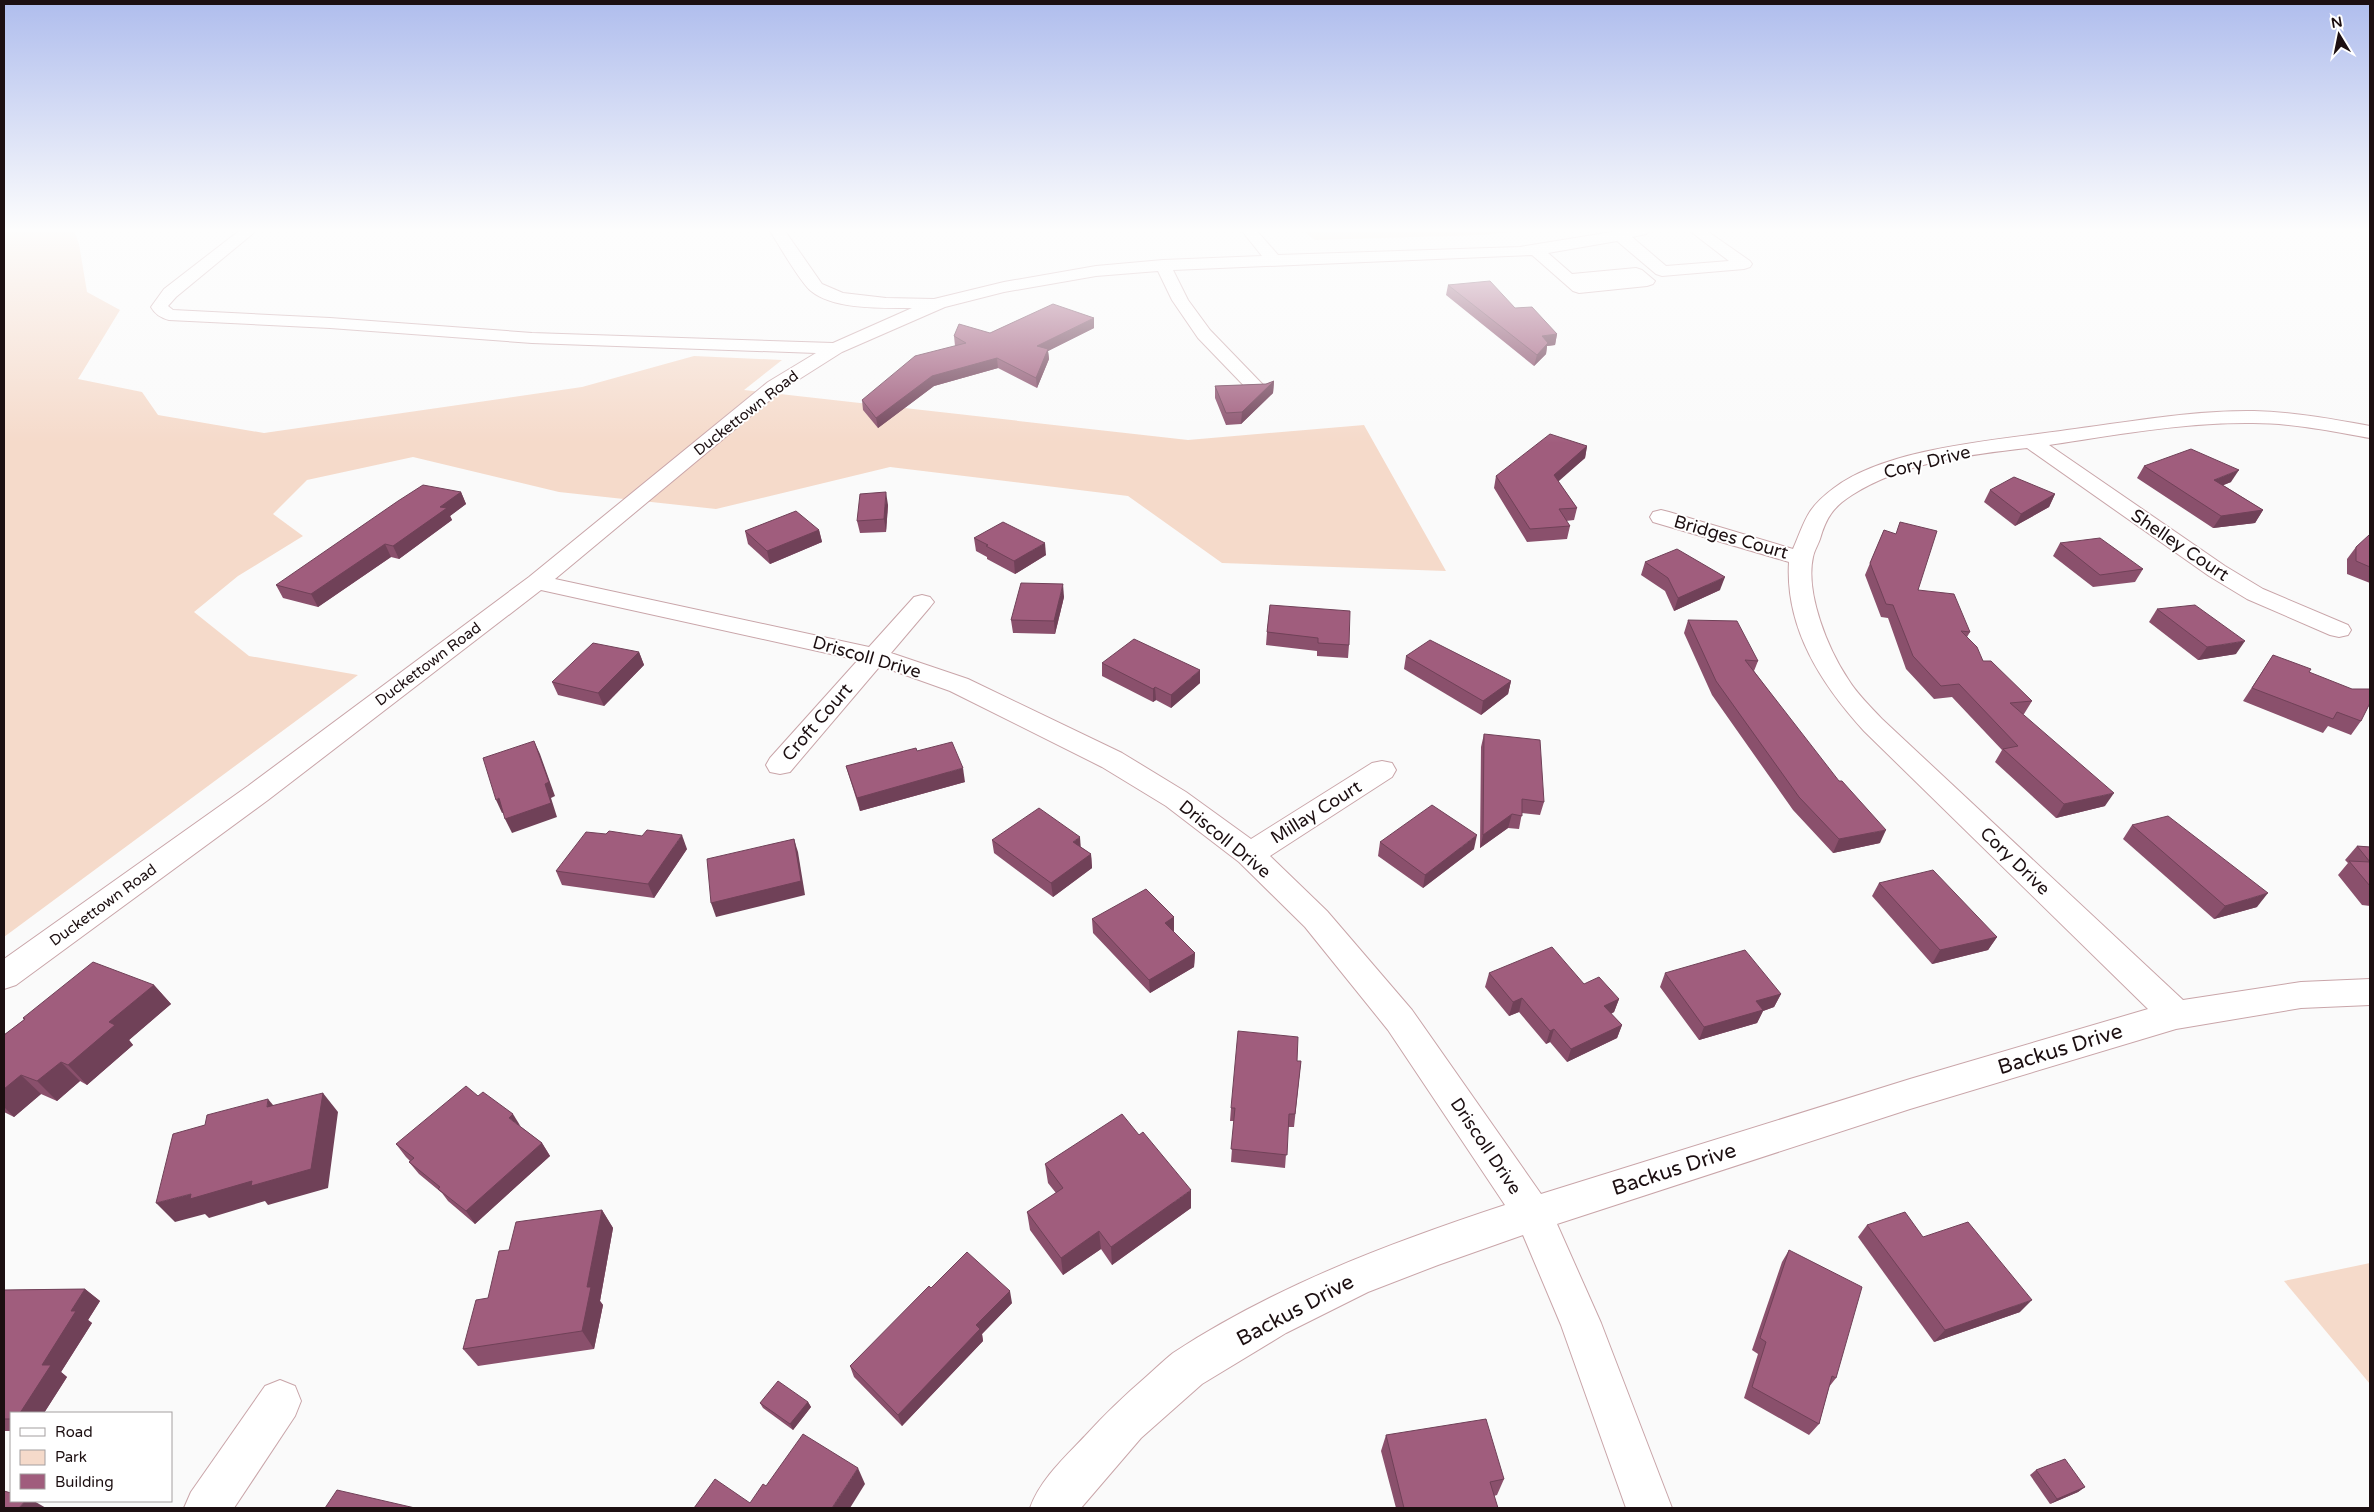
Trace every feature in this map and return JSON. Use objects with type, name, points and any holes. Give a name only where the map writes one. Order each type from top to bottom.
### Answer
[{"type":"street","points":[[163,302],[159,307],[169,315],[330,323],[532,338],[836,348]]},
{"type":"street","points":[[907,302],[939,303]]},
{"type":"street","name":"Duckettown Road","points":[[4,976],[258,793],[536,582],[775,386],[836,348],[945,302]]},
{"type":"street","points":[[1181,302],[1204,334],[1259,390]]},
{"type":"street","name":"Cory Drive","points":[[2176,1015],[1873,725],[1845,694],[1825,660],[1809,624],[1803,599],[1801,558],[1820,511],[1843,492],[1868,478],[1916,461],[1990,446],[2032,442],[2183,420],[2239,417],[2281,419],[2370,432]]},
{"type":"street","name":"Shelley Court","points":[[2032,442],[2150,526],[2254,594],[2339,630]]},
{"type":"street","name":"Bridges Court","points":[[1661,517],[1801,558]]},
{"type":"street","name":"Driscoll Drive","points":[[536,582],[875,656],[959,685],[1112,760],[1176,799],[1250,854],[1316,919],[1400,1020],[1533,1214],[1581,1323],[1649,1508]]},
{"type":"street","name":"Croft Court","points":[[780,765],[922,602]]},
{"type":"street","name":"Millay Court","points":[[1250,854],[1382,770]]},
{"type":"street","name":"Backus Drive","points":[[1053,1508],[1076,1478],[1126,1423],[1187,1369],[1272,1319],[1355,1278],[1438,1246],[1533,1214],[1910,1094],[2176,1015],[2301,995],[2370,992]]},
{"type":"street","points":[[207,1508],[280,1401]]},
{"type":"green space","points":[[4,302],[105,302],[120,310],[78,379],[142,392],[158,415],[264,433],[582,387],[694,356],[782,360],[744,390],[1188,440],[1364,425],[1446,571],[1222,563],[1128,496],[890,467],[716,509],[559,492],[413,457],[307,480],[273,514],[303,536],[238,576],[194,612],[249,656],[358,675],[4,937]]},
{"type":"green space","points":[[2370,1263],[2370,1384],[2284,1281]]},
{"type":"building","points":[[1469,302],[1509,302],[1515,308],[1532,307],[1557,334],[1542,336],[1548,343],[1537,355]]},
{"type":"building","points":[[1053,304],[1094,318],[1037,346],[1048,349],[1036,378],[997,358],[932,376],[876,418],[862,400],[915,356],[966,343],[954,336],[959,324],[990,333]]},
{"type":"building","points":[[1274,381],[1242,412],[1226,413],[1215,386],[1266,384]]},
{"type":"building","points":[[1550,434],[1587,446],[1554,475],[1577,508],[1559,509],[1570,526],[1530,529],[1496,476]]},
{"type":"building","points":[[2191,449],[2239,470],[2214,480],[2263,510],[2221,516],[2144,466]]},
{"type":"building","points":[[2014,477],[2055,494],[2021,514],[1990,490]]},
{"type":"building","points":[[423,485],[461,492],[440,507],[447,508],[393,546],[385,544],[311,594],[276,585],[398,501]]},
{"type":"building","points":[[886,492],[884,519],[857,521],[860,494]]},
{"type":"building","points":[[796,511],[819,530],[767,551],[745,531]]},
{"type":"building","points":[[1003,522],[1045,543],[1014,561],[974,538]]},
{"type":"building","points":[[1900,522],[1937,531],[1918,590],[1954,594],[1970,632],[1961,631],[1977,647],[1983,661],[1991,661],[2032,701],[2010,703],[2114,793],[2064,804],[2003,749],[2018,746],[1959,684],[1941,686],[1913,656],[1893,605],[1886,604],[1870,563],[1884,530],[1896,534]]},
{"type":"building","points":[[2369,535],[2370,567],[2356,561],[2356,547]]},
{"type":"building","points":[[2100,538],[2143,569],[2100,575],[2060,543]]},
{"type":"building","points":[[1677,549],[1725,577],[1678,598],[1668,578],[1645,562]]},
{"type":"building","points":[[1021,583],[1063,584],[1054,621],[1011,620]]},
{"type":"building","points":[[1270,605],[1350,611],[1349,645],[1318,643],[1318,638],[1267,632]]},
{"type":"building","points":[[2195,605],[2245,641],[2207,647],[2157,609]]},
{"type":"building","points":[[1688,620],[1737,621],[1758,661],[1745,660],[1839,781],[1842,781],[1886,830],[1839,839],[1799,797],[1716,681]]},
{"type":"building","points":[[1134,639],[1200,670],[1171,695],[1155,687],[1153,689],[1102,663]]},
{"type":"building","points":[[1430,640],[1511,681],[1483,701],[1406,656]]},
{"type":"building","points":[[593,643],[639,652],[598,693],[552,682]]},
{"type":"building","points":[[2273,655],[2311,669],[2309,672],[2352,689],[2370,689],[2370,703],[2361,721],[2337,712],[2333,719],[2252,688]]},
{"type":"building","points":[[1484,734],[1540,740],[1544,802],[1522,799],[1522,816],[1512,814],[1483,835]]},
{"type":"building","points":[[534,741],[549,782],[545,784],[551,803],[505,819],[499,798],[496,800],[483,758]]},
{"type":"building","points":[[952,742],[963,768],[857,798],[846,766],[916,748],[917,751]]},
{"type":"building","points":[[1432,805],[1477,835],[1425,875],[1380,842]]},
{"type":"building","points":[[1039,808],[1080,837],[1073,842],[1091,854],[1051,883],[992,840]]},
{"type":"building","points":[[2168,816],[2268,893],[2225,906],[2132,825]]},
{"type":"building","points":[[647,830],[682,835],[648,884],[556,871],[586,832],[606,834],[609,831],[642,836]]},
{"type":"building","points":[[794,839],[801,881],[711,903],[707,859]]},
{"type":"building","points":[[2357,846],[2370,847],[2370,862]]},
{"type":"building","points":[[2349,861],[2370,862],[2370,886]]},
{"type":"building","points":[[1933,870],[1997,937],[1940,950],[1879,883]]},
{"type":"building","points":[[1146,889],[1174,917],[1165,923],[1195,953],[1149,980],[1092,919]]},
{"type":"building","points":[[1552,947],[1584,984],[1599,977],[1619,999],[1604,1006],[1622,1025],[1571,1049],[1554,1029],[1550,1031],[1522,998],[1513,1002],[1489,973]]},
{"type":"building","points":[[1745,950],[1781,994],[1756,1001],[1763,1010],[1704,1027],[1665,973]]},
{"type":"building","points":[[93,962],[154,985],[109,1022],[115,1025],[68,1065],[61,1062],[37,1081],[21,1075],[4,1089],[4,1035]]},
{"type":"building","points":[[1238,1031],[1298,1037],[1297,1061],[1301,1061],[1295,1114],[1289,1114],[1287,1155],[1231,1149],[1235,1108],[1231,1108]]},
{"type":"building","points":[[466,1086],[478,1096],[483,1092],[513,1114],[509,1118],[542,1143],[466,1211],[438,1189],[440,1187],[409,1162],[414,1158],[396,1144]]},
{"type":"building","points":[[323,1093],[311,1169],[251,1186],[252,1181],[190,1199],[191,1194],[156,1203],[173,1134],[205,1125],[207,1115],[268,1099],[267,1107]]},
{"type":"building","points":[[1122,1114],[1139,1135],[1143,1132],[1191,1190],[1111,1247],[1099,1231],[1061,1258],[1027,1212],[1063,1188],[1045,1164]]},
{"type":"building","points":[[602,1210],[587,1287],[591,1287],[582,1331],[463,1349],[476,1300],[488,1298],[499,1251],[509,1250],[516,1222]]},
{"type":"building","points":[[1905,1212],[1923,1237],[1968,1222],[2032,1300],[1945,1330],[1867,1225]]},
{"type":"building","points":[[1789,1250],[1862,1287],[1836,1378],[1832,1376],[1819,1424],[1752,1387],[1766,1342],[1760,1338]]},
{"type":"building","points":[[967,1252],[1010,1291],[976,1325],[980,1329],[898,1415],[850,1366],[929,1286],[931,1288]]},
{"type":"building","points":[[85,1289],[71,1311],[76,1311],[42,1365],[51,1365],[21,1412],[10,1412],[10,1419],[4,1419],[4,1290]]},
{"type":"building","points":[[778,1381],[808,1402],[790,1424],[760,1403]]},
{"type":"building","points":[[1486,1419],[1504,1479],[1490,1482],[1498,1508],[1404,1508],[1386,1435]]},
{"type":"building","points":[[803,1434],[858,1468],[832,1508],[694,1508],[715,1479],[750,1503],[763,1484],[766,1486]]},
{"type":"building","points":[[2065,1459],[2085,1487],[2057,1499],[2036,1470]]},
{"type":"building","points":[[337,1490],[415,1508],[325,1508]]},
{"type":"building","points":[[4,1491],[10,1493],[10,1502],[24,1502],[19,1508],[4,1508]]}]
